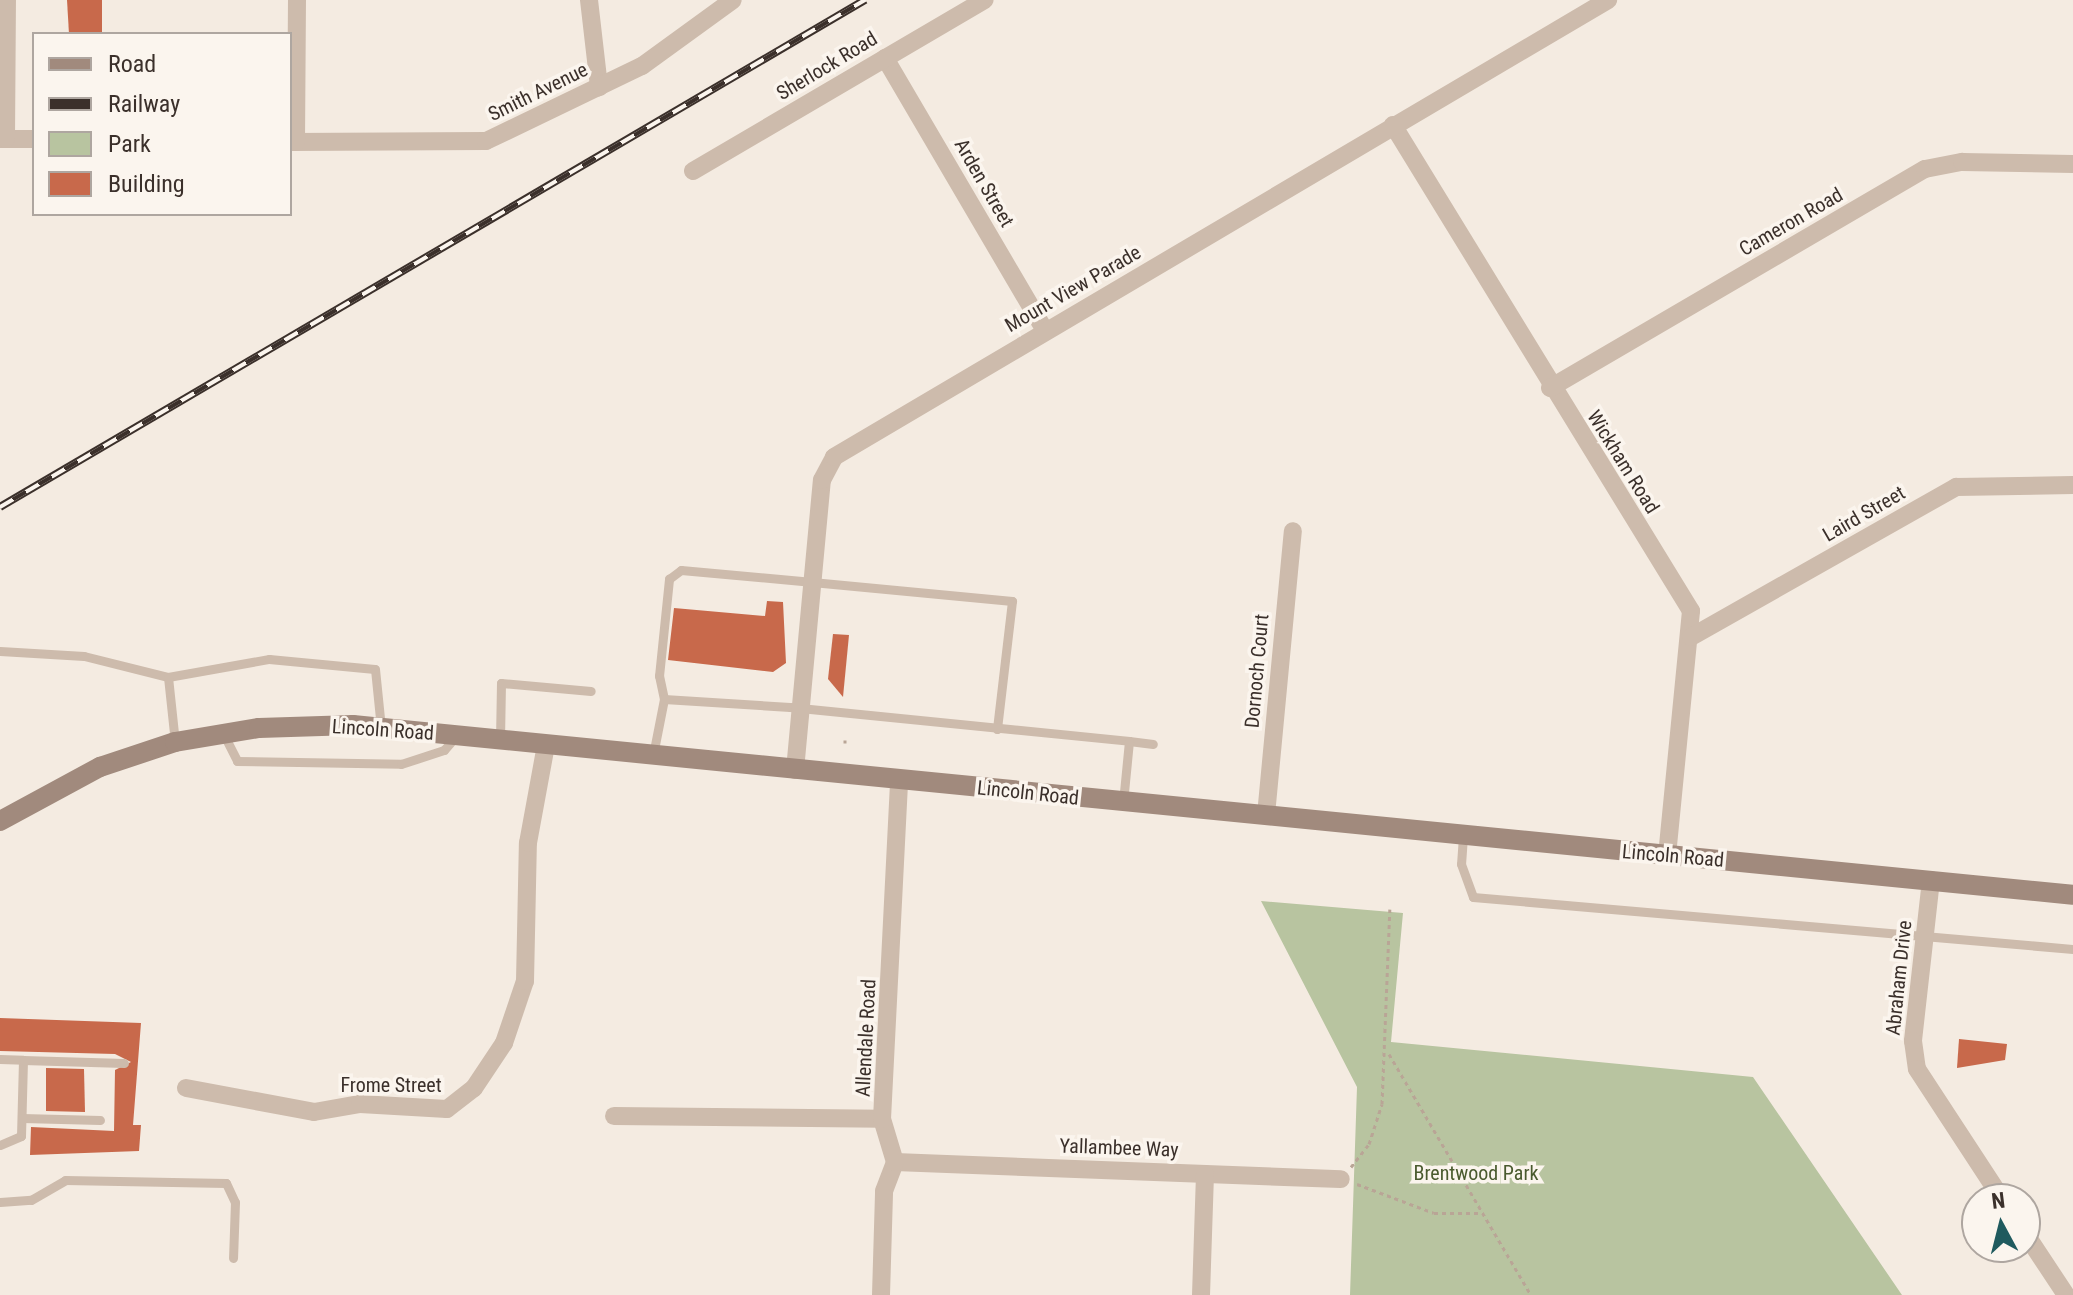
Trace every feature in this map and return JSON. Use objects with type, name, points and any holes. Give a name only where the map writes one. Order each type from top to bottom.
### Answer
[{"type":"main road","name":"Lincoln Road","points":[[0,821],[100,767],[175,742],[224,733],[381,728],[2073,895]]},
{"type":"street","points":[[7,0],[3,139],[32,139]]},
{"type":"street","points":[[293,142],[297,0]]},
{"type":"street","points":[[589,0],[599,87]]},
{"type":"street","name":"Smith Avenue","points":[[293,142],[486,141],[642,66],[733,0]]},
{"type":"street","name":"Sherlock Road","points":[[693,171],[984,0]]},
{"type":"street","name":"Mount View Parade","points":[[795,770],[822,480],[834,457],[1608,0]]},
{"type":"street","name":"Arden Street","points":[[885,58],[1045,331]]},
{"type":"street","name":"Wickham Road","points":[[1393,125],[1550,388],[1691,611],[1691,637],[1667,856]]},
{"type":"street","name":"Cameron Road","points":[[1550,388],[1925,169],[1962,162],[2073,164]]},
{"type":"street","name":"Laird Street","points":[[1691,637],[1956,487],[2073,485]]},
{"type":"street","name":"Dornoch Court","points":[[1266,815],[1293,531]]},
{"type":"street","name":"Frome Street","points":[[186,1088],[314,1112],[360,1104],[447,1109],[474,1088],[504,1043],[525,981],[528,843],[546,745]]},
{"type":"street","name":"Allendale Road","points":[[895,1162],[882,1119],[899,780]]},
{"type":"street","name":"Abraham Drive","points":[[1931,880],[1913,1041],[1917,1069],[1992,1183]]},
{"type":"street","points":[[614,1116],[882,1119]]},
{"type":"street","points":[[881,1295],[884,1191],[895,1162]]},
{"type":"street","name":"Yallambee Way","points":[[895,1162],[1341,1179]]},
{"type":"street","points":[[1201,1295],[1205,1174]]},
{"type":"street","points":[[2041,1257],[2066,1295]]},
{"type":"lane","points":[[653,755],[664,699],[659,676],[669,579],[681,570],[1012,601],[997,729]]},
{"type":"lane","points":[[0,651],[84,656],[168,677],[269,659],[375,669],[381,728]]},
{"type":"lane","points":[[168,677],[175,742]]},
{"type":"lane","points":[[500,740],[501,683],[591,691]]},
{"type":"lane","points":[[664,699],[801,709],[1153,744]]},
{"type":"lane","points":[[224,733],[237,761],[267,763],[401,764],[444,750],[456,736]]},
{"type":"lane","points":[[1123,802],[1129,741]]},
{"type":"lane","points":[[1463,836],[1461,864],[1473,897],[1927,933],[2073,949]]},
{"type":"lane","points":[[0,1059],[124,1063]]},
{"type":"lane","points":[[0,1145],[21,1136],[23,1060]]},
{"type":"lane","points":[[22,1118],[100,1120]]},
{"type":"lane","points":[[0,1202],[31,1200],[65,1180],[226,1183],[235,1202],[233,1258]]},
{"type":"path","points":[[1390,909],[1382,1036],[1478,1213],[1531,1295]]},
{"type":"path","points":[[1388,1052],[1369,1144],[1341,1179],[1434,1213],[1478,1213]]},
{"type":"green space","name":"Brentwood Park","points":[[1261,901],[1403,913],[1391,1042],[1753,1077],[1902,1295],[1350,1295],[1357,1087]]},
{"type":"building","points":[[67,0],[102,0],[102,32],[69,32]]},
{"type":"building","points":[[767,601],[783,602],[786,663],[773,672],[668,660],[674,608],[765,616]]},
{"type":"building","points":[[833,634],[849,635],[843,697],[828,679]]},
{"type":"building","points":[[0,1018],[141,1023],[133,1125],[141,1125],[139,1151],[30,1155],[31,1127],[114,1131],[115,1070],[131,1062],[115,1054],[0,1051]]},
{"type":"building","points":[[1959,1039],[2007,1044],[2005,1060],[1957,1068]]},
{"type":"building","points":[[46,1068],[84,1069],[85,1112],[46,1111]]},
{"type":"railway","points":[[0,507],[865,0]]}]
